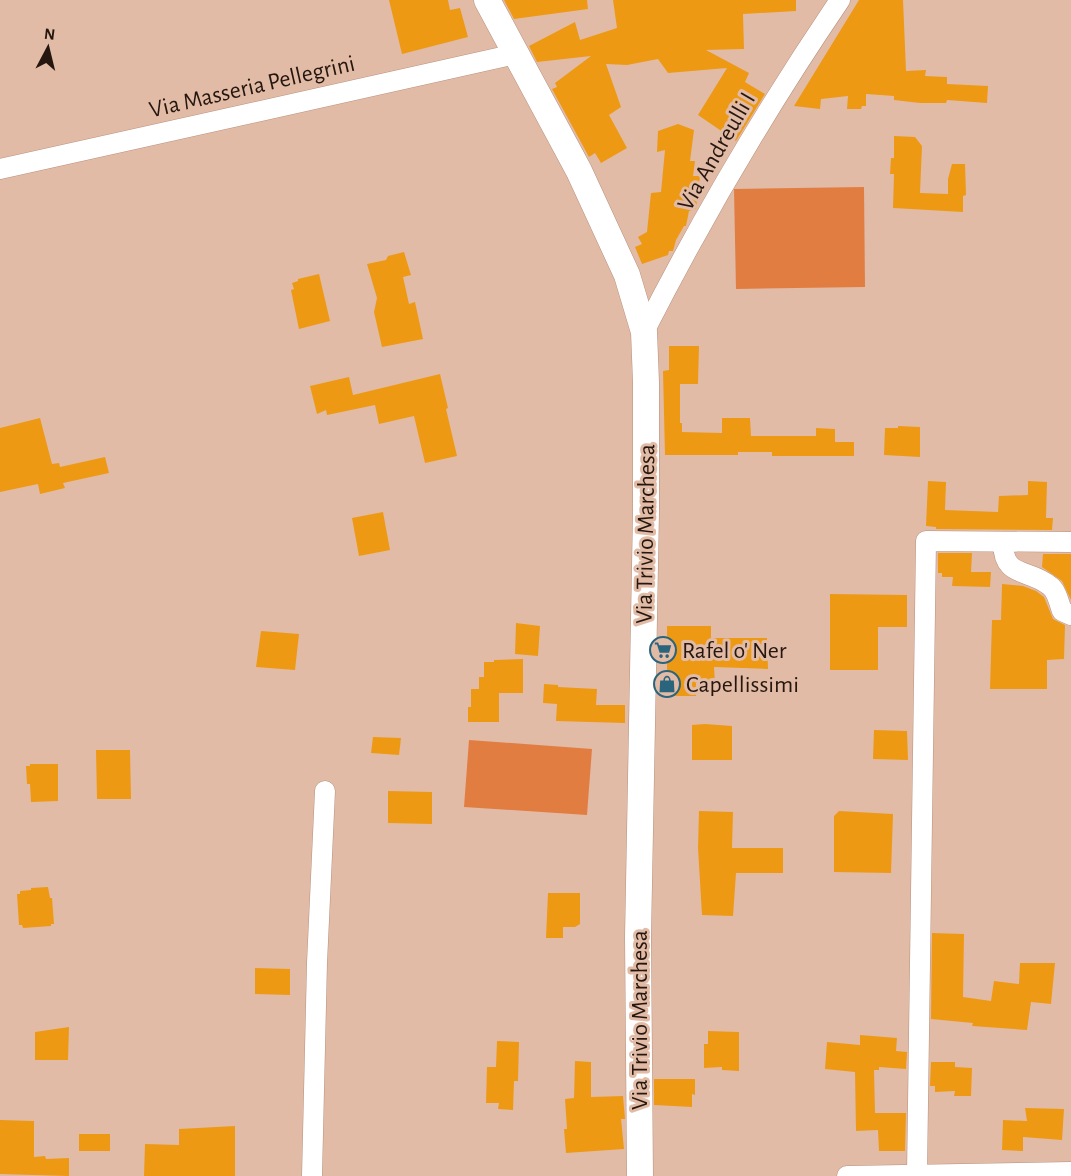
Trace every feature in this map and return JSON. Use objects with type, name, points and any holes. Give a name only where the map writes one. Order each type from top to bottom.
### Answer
[{"type":"street","name":"Via Trivio Marchesa","points":[[487,0],[579,171],[623,265],[644,332],[646,512],[638,937],[640,1176]]},
{"type":"street","name":"Via Andreulli I","points":[[644,332],[667,287],[760,124],[840,0]]},
{"type":"street","name":"Via Masseria Pellegrini","points":[[0,169],[516,54]]},
{"type":"street","points":[[917,1174],[926,541],[1071,542]]},
{"type":"street","points":[[1003,542],[1003,554],[1012,569],[1053,587],[1062,611],[1071,615]]},
{"type":"street","points":[[312,1176],[317,963],[325,791]]},
{"type":"street","points":[[847,1176],[1071,1172]]},
{"type":"street","points":[[633,1176],[640,1176]]},
{"type":"shaded area","points":[[864,187],[865,287],[736,289],[734,189]]},
{"type":"shaded area","points":[[469,740],[592,749],[587,815],[464,807]]},
{"type":"building","points":[[389,0],[448,0],[450,10],[460,8],[468,37],[402,54]]},
{"type":"building","points":[[504,0],[587,0],[588,9],[514,19]]},
{"type":"building","points":[[613,0],[796,0],[796,11],[743,14],[744,49],[706,50],[749,73],[745,82],[765,94],[736,141],[698,115],[727,68],[668,73],[658,59],[627,65],[606,64],[621,107],[609,115],[627,148],[601,163],[595,153],[589,157],[552,89],[557,87],[555,83],[591,56],[537,62],[529,46],[575,22],[580,40],[617,28]]},
{"type":"building","points":[[859,0],[903,0],[906,71],[926,70],[925,76],[947,77],[947,84],[988,86],[987,103],[947,100],[946,103],[920,103],[894,100],[894,96],[866,94],[866,106],[862,106],[861,109],[847,109],[848,96],[821,99],[820,109],[794,106]]},
{"type":"building","points":[[678,124],[694,130],[690,161],[695,161],[693,176],[700,176],[696,209],[689,211],[686,226],[676,240],[673,251],[642,264],[635,247],[642,244],[638,237],[647,232],[651,193],[661,192],[665,150],[657,152],[658,131]]},
{"type":"building","points":[[894,136],[915,137],[922,146],[920,193],[948,194],[948,179],[952,164],[965,164],[966,195],[963,196],[963,212],[893,208],[894,174],[890,174],[891,158],[894,158]]},
{"type":"building","points":[[404,252],[411,275],[403,277],[409,304],[415,302],[423,339],[382,347],[374,312],[377,298],[367,264],[386,260],[388,256]]},
{"type":"building","points":[[319,274],[330,321],[299,329],[291,290],[294,289],[292,283],[298,279]]},
{"type":"building","points":[[669,346],[699,346],[698,384],[680,384],[682,432],[722,433],[722,418],[750,418],[751,436],[816,436],[816,428],[835,429],[835,442],[854,442],[854,456],[772,456],[772,452],[738,452],[738,455],[665,455],[663,371],[669,370]]},
{"type":"building","points":[[440,374],[457,456],[425,463],[414,416],[379,424],[375,405],[327,415],[326,410],[317,414],[310,386],[349,377],[353,395]]},
{"type":"building","points":[[40,418],[52,464],[59,463],[60,467],[105,457],[109,473],[63,483],[65,488],[40,494],[38,484],[0,492],[0,428]]},
{"type":"building","points":[[898,426],[920,427],[920,457],[884,455],[885,428],[898,428]]},
{"type":"building","points":[[928,481],[946,482],[945,510],[998,512],[999,496],[1028,495],[1028,481],[1047,482],[1046,518],[1053,518],[1052,530],[936,529],[936,527],[926,526]]},
{"type":"building","points":[[383,512],[390,550],[359,556],[352,518]]},
{"type":"building","points":[[938,553],[972,553],[971,572],[991,572],[990,587],[952,586],[953,577],[942,577],[942,573],[938,573]]},
{"type":"building","points":[[1043,554],[1071,554],[1071,600],[1062,581],[1042,567]]},
{"type":"building","points":[[1002,584],[1023,586],[1036,591],[1044,597],[1053,619],[1065,625],[1064,659],[1047,660],[1047,689],[990,689],[992,620],[1001,620]]},
{"type":"building","points":[[830,594],[907,595],[907,627],[878,627],[878,670],[830,670]]},
{"type":"building","points":[[516,623],[540,626],[538,656],[515,654]]},
{"type":"building","points":[[667,626],[711,626],[711,638],[767,638],[768,669],[714,667],[715,683],[696,683],[696,696],[667,696]]},
{"type":"building","points":[[261,631],[299,634],[295,670],[256,667]]},
{"type":"building","points":[[523,659],[523,693],[499,693],[499,722],[468,722],[471,689],[479,689],[479,677],[484,677],[484,662]]},
{"type":"building","points":[[544,684],[597,689],[596,705],[625,705],[625,723],[556,721],[557,704],[543,703]]},
{"type":"building","points":[[692,725],[732,726],[732,760],[692,760]]},
{"type":"building","points":[[874,730],[907,731],[908,760],[873,759]]},
{"type":"building","points":[[373,737],[401,738],[399,755],[371,753]]},
{"type":"building","points":[[96,750],[130,750],[131,799],[97,799]]},
{"type":"building","points":[[58,764],[58,801],[31,802],[26,766]]},
{"type":"building","points":[[388,791],[432,792],[432,824],[388,823]]},
{"type":"building","points":[[699,811],[733,812],[732,848],[783,848],[783,873],[736,873],[733,916],[702,915],[698,848]]},
{"type":"building","points":[[839,811],[893,814],[891,873],[834,872],[834,816]]},
{"type":"building","points":[[48,887],[50,898],[52,898],[54,924],[23,928],[19,925],[17,894],[20,894],[20,891],[31,890],[31,888]]},
{"type":"building","points":[[548,893],[580,893],[580,924],[575,927],[563,927],[563,938],[546,938]]},
{"type":"building","points":[[932,933],[964,934],[963,997],[991,1001],[994,981],[1019,984],[1020,963],[1055,963],[1051,1004],[1031,1002],[1027,1030],[972,1026],[973,1023],[931,1019]]},
{"type":"building","points":[[255,968],[290,969],[290,995],[255,994]]},
{"type":"building","points":[[69,1027],[68,1060],[35,1060],[35,1032]]},
{"type":"building","points":[[708,1031],[739,1032],[739,1071],[722,1070],[722,1067],[704,1068],[704,1044],[708,1044]]},
{"type":"building","points":[[860,1035],[897,1038],[896,1051],[907,1052],[906,1069],[879,1067],[879,1070],[874,1070],[875,1113],[906,1113],[905,1151],[879,1151],[878,1130],[856,1131],[855,1072],[825,1069],[827,1042],[860,1045]]},
{"type":"building","points":[[497,1041],[519,1042],[518,1081],[514,1081],[513,1110],[498,1109],[499,1103],[486,1103],[487,1067],[496,1067]]},
{"type":"building","points":[[575,1061],[591,1062],[591,1097],[623,1096],[625,1119],[621,1119],[624,1149],[566,1153],[565,1099],[574,1098]]},
{"type":"building","points":[[931,1062],[955,1062],[955,1067],[972,1068],[971,1096],[954,1096],[955,1091],[935,1092],[935,1086],[930,1086]]},
{"type":"building","points":[[654,1079],[695,1079],[692,1107],[654,1105]]},
{"type":"building","points":[[1025,1108],[1064,1109],[1062,1140],[1023,1137],[1023,1151],[1002,1150],[1003,1120],[1027,1121]]},
{"type":"building","points":[[0,1120],[34,1121],[34,1157],[69,1158],[69,1176],[0,1174]]},
{"type":"building","points":[[235,1126],[235,1176],[144,1176],[145,1144],[179,1145],[179,1129]]},
{"type":"building","points":[[79,1134],[110,1134],[110,1151],[79,1151]]},
{"type":"place","name":"Rafel o' Ner","points":[[663,650]]},
{"type":"place","name":"Capellissimi","points":[[667,684]]}]
